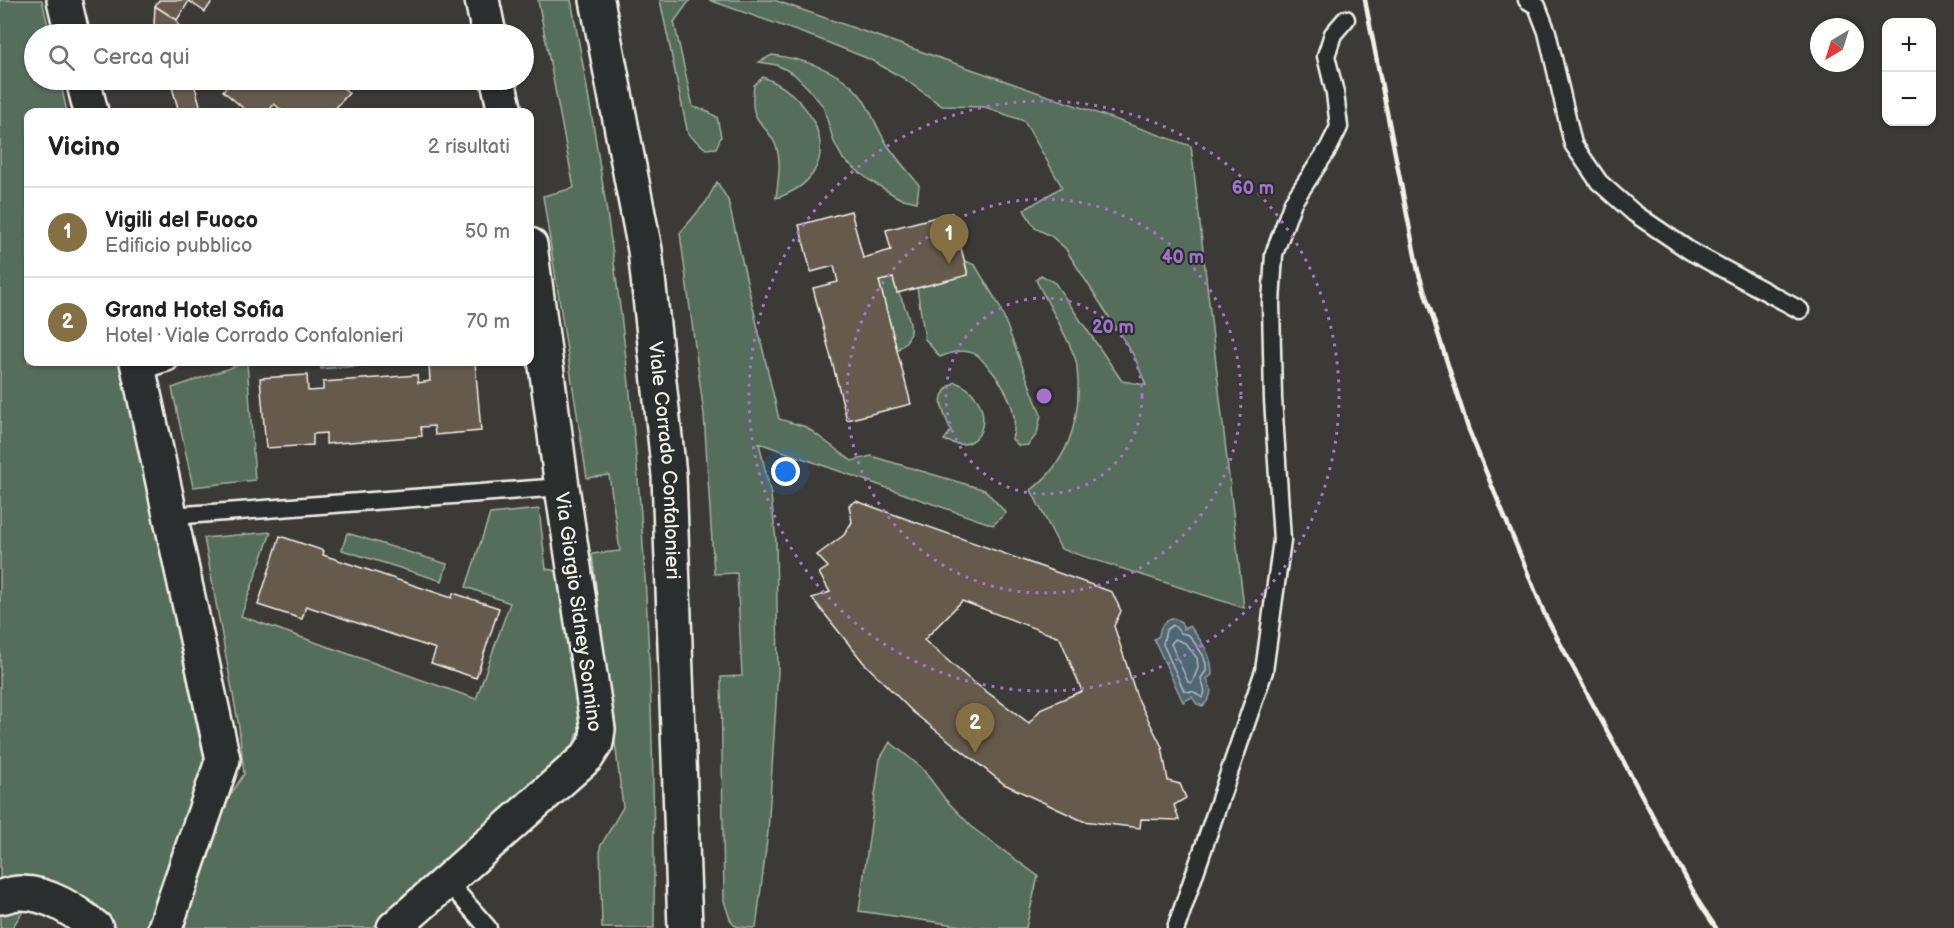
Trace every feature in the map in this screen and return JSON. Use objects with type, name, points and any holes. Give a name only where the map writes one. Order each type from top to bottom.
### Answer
[{"type":"street","points":[[64,0],[70,24]]},
{"type":"street","points":[[482,0],[487,24]]},
{"type":"street","name":"Viale Corrado Confalonieri","points":[[597,0],[645,250],[669,475],[685,928]]},
{"type":"street","points":[[86,90],[90,108]]},
{"type":"street","points":[[500,90],[504,108]]},
{"type":"street","name":"Via Giorgio Sidney Sonnino","points":[[394,928],[587,757],[596,743],[598,729],[534,276]]},
{"type":"street","points":[[138,366],[223,759],[165,928]]},
{"type":"street","points":[[0,897],[18,893],[39,896],[72,909],[96,928]]},
{"type":"lane","points":[[1527,0],[1537,6],[1547,33],[1573,144],[1599,182],[1634,213],[1690,251],[1800,310]]},
{"type":"lane","points":[[1176,928],[1264,671],[1282,540],[1270,303],[1274,254],[1293,202],[1328,149],[1339,127],[1335,93],[1326,56],[1333,34],[1346,19]]},
{"type":"lane","points":[[171,516],[562,487]]},
{"type":"lane","points":[[447,881],[488,928]]},
{"type":"green space","points":[[0,0],[42,0],[48,24],[24,24],[24,90],[62,90],[66,108],[24,108],[24,366],[121,366],[204,759],[147,928],[117,928],[80,901],[0,887]]},
{"type":"green space","points":[[538,0],[571,0],[606,203],[624,339],[638,475],[646,592],[653,784],[654,928],[602,928],[600,847],[623,807],[592,554],[620,551],[609,475],[587,478],[543,196],[574,188]]},
{"type":"green space","points":[[660,0],[690,0],[674,22],[693,107],[705,110],[717,117],[721,137],[716,148],[706,149],[688,134]]},
{"type":"green space","points":[[709,0],[774,0],[1191,146],[1244,608],[1061,549],[1031,490],[1043,480],[1062,455],[1073,428],[1078,397],[1076,361],[1062,328],[1036,280],[1041,275],[1055,283],[1122,381],[1146,385],[1134,356],[1065,248],[1051,236],[1035,228],[1024,210],[1062,187],[1024,121],[985,107],[942,106],[903,78],[869,59]]},
{"type":"green space","points":[[772,55],[796,59],[820,67],[832,72],[852,86],[864,100],[889,147],[919,185],[917,202],[899,198],[869,180],[843,159],[834,142],[823,106],[808,88],[794,74],[777,65],[759,62]]},
{"type":"green space","points":[[763,77],[783,88],[800,102],[812,119],[819,137],[820,155],[813,172],[799,187],[776,198],[779,172],[778,152],[772,138],[757,118],[753,106],[754,85]]},
{"type":"green space","points":[[717,182],[728,200],[779,419],[806,427],[852,461],[871,456],[985,490],[1006,513],[993,525],[759,443],[771,495],[776,541],[778,671],[768,832],[756,928],[733,924],[724,901],[721,677],[742,676],[737,573],[714,574],[704,414],[680,233],[706,202]]},
{"type":"green space","points":[[965,261],[975,265],[999,305],[1041,415],[1037,434],[1028,445],[1019,446],[1012,439],[1013,409],[1005,390],[987,365],[977,355],[963,351],[940,357],[925,339],[917,288],[968,275]]},
{"type":"green space","points":[[893,278],[910,326],[907,340],[897,350],[879,281]]},
{"type":"green space","points":[[235,366],[247,366],[255,480],[193,487],[172,388]]},
{"type":"green space","points":[[321,366],[356,366],[321,369]]},
{"type":"green space","points":[[955,382],[968,389],[977,400],[982,412],[979,435],[971,442],[959,444],[944,440],[951,431],[941,404],[944,393]]},
{"type":"green space","points":[[539,509],[546,569],[557,571],[578,697],[579,730],[568,758],[372,928],[185,928],[186,909],[200,859],[229,797],[244,774],[239,727],[204,538],[271,532],[241,616],[476,699],[510,603],[466,587],[490,514]]},
{"type":"green space","points":[[347,533],[447,564],[442,581],[342,550]]},
{"type":"green space","points":[[890,742],[922,768],[945,799],[974,829],[1038,876],[1026,928],[976,928],[859,911],[880,759]]},
{"type":"green space","points":[[27,905],[12,928],[0,928],[0,906]]},
{"type":"water","points":[[1173,618],[1180,621],[1184,629],[1190,626],[1208,654],[1212,675],[1207,679],[1211,693],[1203,706],[1197,704],[1192,697],[1183,702],[1154,639],[1159,636],[1163,625]]},
{"type":"building","points":[[159,0],[213,0],[205,12],[189,1],[177,20],[155,6]]},
{"type":"building","points":[[155,6],[177,20],[178,24],[154,24]]},
{"type":"building","points":[[173,90],[196,90],[201,108],[178,108]]},
{"type":"building","points":[[345,90],[349,93],[336,108],[279,108],[274,104],[271,108],[243,108],[223,91]]},
{"type":"building","points":[[851,211],[863,258],[891,250],[886,230],[952,213],[968,275],[897,293],[893,278],[879,281],[911,404],[847,420],[813,288],[838,282],[834,266],[811,272],[799,225]]},
{"type":"building","points":[[429,366],[475,366],[481,431],[435,435],[434,426],[421,427],[422,436],[326,444],[326,433],[313,434],[313,445],[266,448],[260,378],[307,375],[308,391],[323,390],[323,382],[417,375],[418,383],[430,381]]},
{"type":"building","points":[[856,501],[1112,592],[1121,611],[1114,626],[1137,697],[1162,747],[1168,781],[1180,784],[1186,798],[1174,805],[1179,820],[1141,819],[1140,828],[1083,821],[1004,784],[914,713],[863,662],[812,598],[830,592],[819,573],[828,567],[817,555],[844,535],[852,522],[849,505]],"holes":[[[962,601],[1060,638],[1082,691],[1042,708],[1029,723],[968,678],[924,640]]]},
{"type":"building","points":[[280,536],[324,551],[323,555],[452,598],[453,593],[499,608],[476,678],[431,663],[436,649],[306,606],[302,619],[258,605]]},
{"type":"railway","points":[[1365,0],[1418,271],[1468,428],[1545,615],[1700,904],[1716,928]]},
{"type":"place","name":"Vigili del Fuoco","points":[[949,264]]},
{"type":"place","name":"Grand Hotel Sofia","points":[[975,753]]}]
